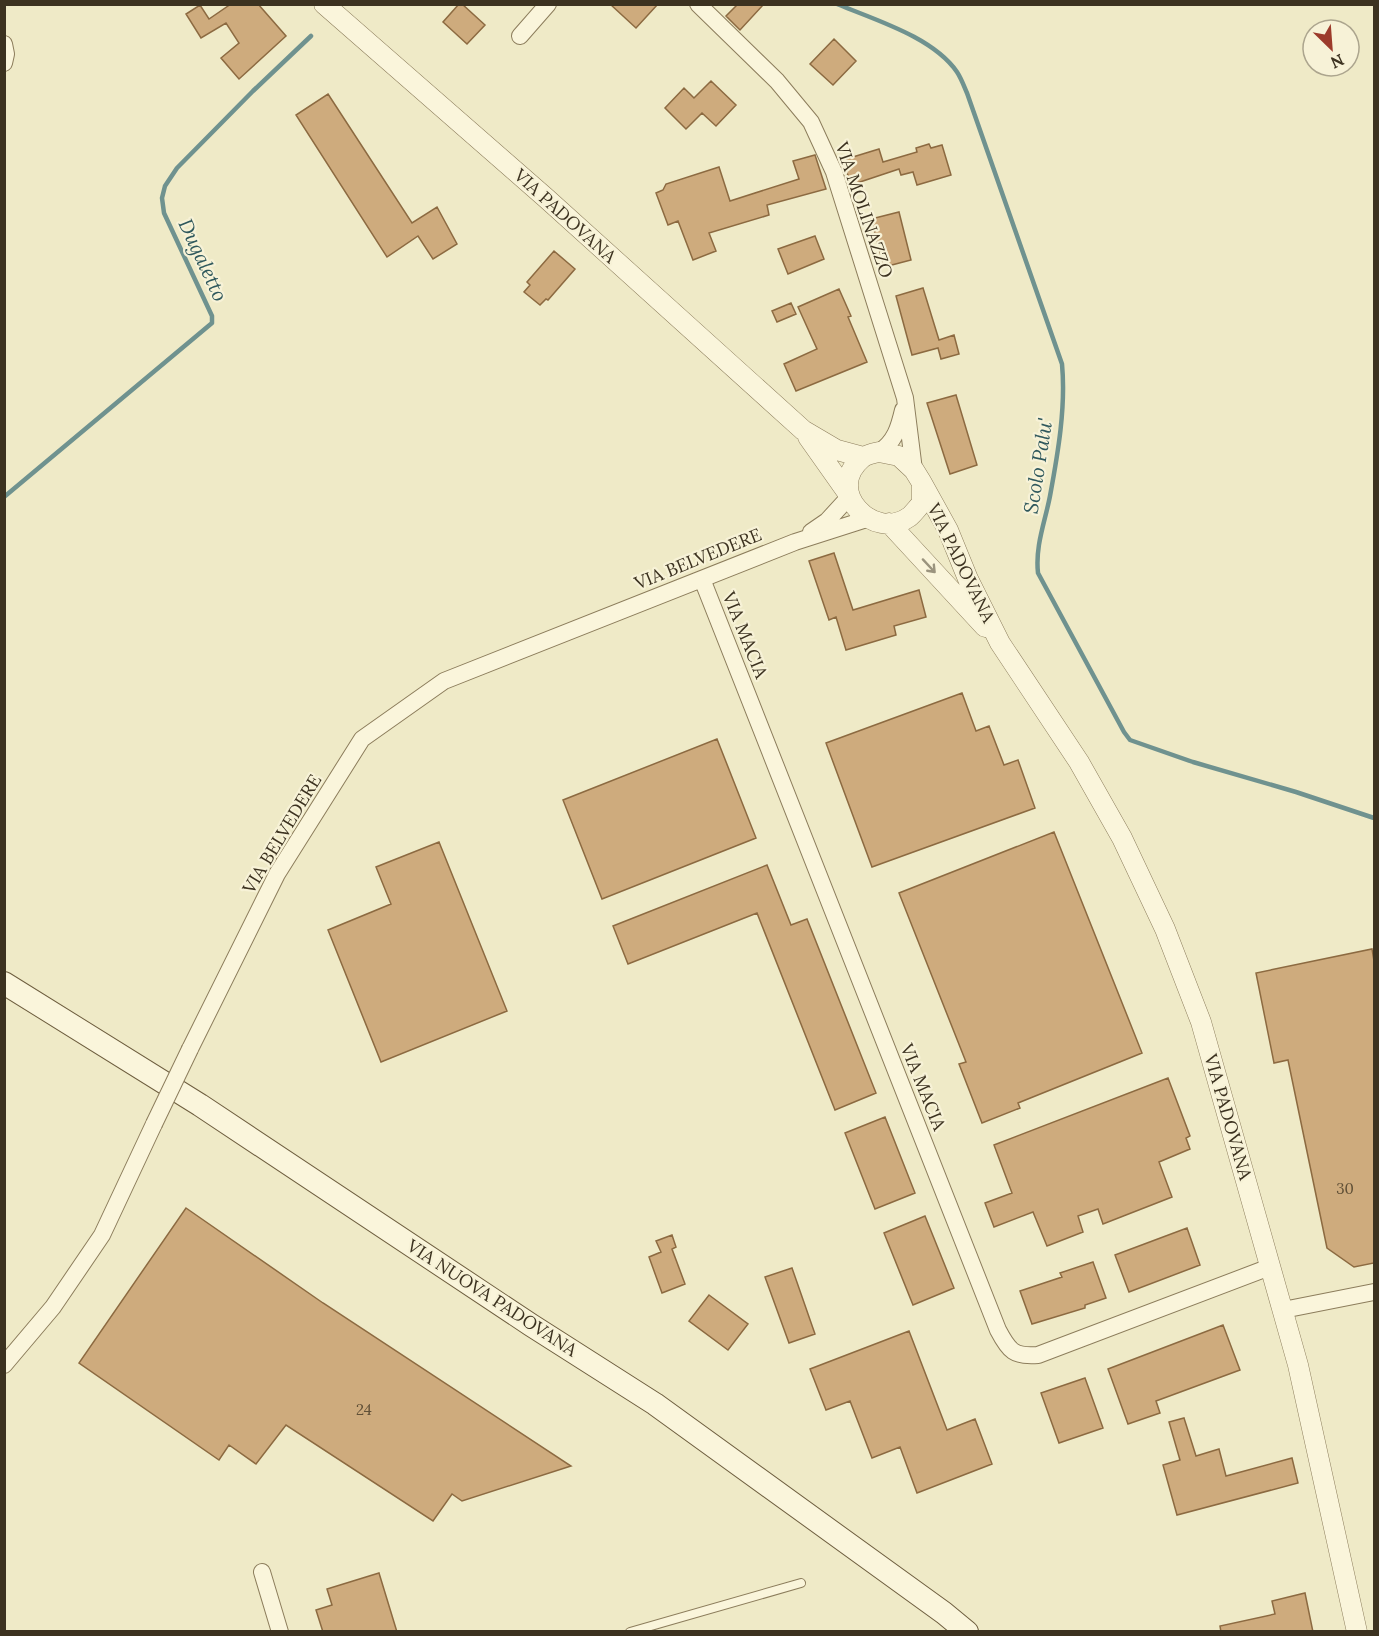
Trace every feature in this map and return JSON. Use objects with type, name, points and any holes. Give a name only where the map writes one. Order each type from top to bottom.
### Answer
[{"type":"main road","name":"VIA NUOVA PADOVANA","points":[[4,983],[200,1105],[531,1325],[655,1404],[944,1612],[967,1632]]},
{"type":"street","name":"VIA PADOVANA","points":[[324,4],[546,198],[803,430],[837,450],[899,456],[918,476],[948,530],[968,579],[1000,643],[1079,762],[1122,838],[1165,929],[1201,1022],[1298,1365],[1356,1632]]},
{"type":"street","points":[[520,36],[548,4]]},
{"type":"street","name":"VIA MOLINAZZO","points":[[698,4],[777,81],[811,122],[834,172],[905,398],[918,476]]},
{"type":"street","points":[[4,44],[6,54],[4,63]]},
{"type":"street","points":[[849,496],[847,484],[849,474],[871,454],[886,448],[899,429],[905,398]]},
{"type":"street","name":"VIA PADOVANA","points":[[803,430],[857,510],[880,521],[1000,643]]},
{"type":"street","name":"VIA PADOVANA","points":[[880,521],[908,518],[922,503],[918,476]]},
{"type":"street","name":"VIA BELVEDERE","points":[[795,542],[827,520],[849,496]]},
{"type":"street","name":"VIA BELVEDERE","points":[[4,1365],[52,1307],[102,1235],[190,1049],[277,874],[362,739],[444,681],[795,542],[880,521]]},
{"type":"street","name":"VIA MACIA","points":[[702,579],[1005,1344],[1022,1356],[1038,1355],[1270,1267]]},
{"type":"street","points":[[1283,1310],[1374,1292]]},
{"type":"street","points":[[262,1572],[280,1632]]},
{"type":"lane","points":[[630,1632],[801,1583]]},
{"type":"building","points":[[231,4],[258,4],[286,36],[239,79],[221,58],[239,43],[226,23],[201,38],[186,14],[200,5],[209,19]]},
{"type":"building","points":[[459,4],[462,4],[485,25],[467,44],[443,22]]},
{"type":"building","points":[[610,4],[658,4],[636,28]]},
{"type":"building","points":[[738,4],[764,4],[740,30],[726,16]]},
{"type":"building","points":[[834,39],[856,61],[833,85],[810,64]]},
{"type":"building","points":[[711,81],[736,105],[716,126],[702,113],[686,129],[665,108],[684,88],[694,98]]},
{"type":"building","points":[[328,94],[412,223],[437,207],[457,244],[433,259],[418,236],[387,257],[296,115]]},
{"type":"building","points":[[929,144],[931,148],[942,145],[951,175],[917,185],[913,172],[901,175],[899,169],[851,185],[843,160],[879,149],[883,162],[917,152],[916,148]]},
{"type":"building","points":[[815,155],[826,189],[767,205],[769,215],[709,233],[716,251],[693,260],[678,221],[668,225],[656,193],[663,190],[666,184],[719,167],[730,201],[799,179],[793,161]]},
{"type":"building","points":[[899,212],[911,260],[884,267],[871,219]]},
{"type":"building","points":[[815,236],[824,259],[788,274],[778,249]]},
{"type":"building","points":[[554,251],[575,269],[548,300],[546,299],[540,305],[524,292],[530,285],[527,282]]},
{"type":"building","points":[[923,288],[939,340],[954,335],[959,354],[941,359],[938,348],[912,355],[896,296]]},
{"type":"building","points":[[839,289],[867,362],[796,391],[784,364],[817,349],[798,307]]},
{"type":"building","points":[[791,303],[796,314],[777,322],[772,311]]},
{"type":"building","points":[[956,395],[977,465],[950,474],[927,403]]},
{"type":"building","points":[[834,553],[853,610],[919,590],[926,617],[894,626],[896,635],[846,650],[836,617],[829,620],[809,561]]},
{"type":"building","points":[[962,693],[976,731],[989,726],[1004,765],[1018,760],[1035,808],[872,867],[826,743]]},
{"type":"building","points":[[717,739],[756,838],[602,899],[563,800]]},
{"type":"building","points":[[1054,832],[1142,1053],[1018,1103],[1020,1108],[982,1123],[959,1064],[966,1062],[899,893]]},
{"type":"building","points":[[439,842],[507,1011],[381,1062],[328,930],[391,904],[376,867]]},
{"type":"building","points":[[767,865],[791,925],[807,919],[876,1093],[835,1110],[757,913],[628,964],[613,926]]},
{"type":"building","points":[[1372,949],[1374,961],[1374,1263],[1354,1267],[1327,1248],[1288,1060],[1274,1063],[1256,973]]},
{"type":"building","points":[[1168,1078],[1190,1136],[1186,1138],[1190,1149],[1159,1162],[1172,1197],[1103,1224],[1098,1209],[1078,1216],[1083,1232],[1047,1246],[1033,1212],[994,1227],[985,1203],[1012,1193],[994,1145]]},
{"type":"building","points":[[885,1117],[915,1193],[875,1209],[845,1133]]},
{"type":"building","points":[[186,1208],[323,1303],[571,1466],[462,1501],[452,1494],[433,1521],[286,1425],[256,1464],[229,1445],[219,1460],[79,1363]]},
{"type":"building","points":[[925,1216],[954,1288],[913,1305],[884,1233]]},
{"type":"building","points":[[1187,1228],[1200,1265],[1129,1292],[1115,1255]]},
{"type":"building","points":[[672,1235],[676,1247],[672,1249],[685,1284],[662,1293],[649,1257],[661,1252],[656,1241]]},
{"type":"building","points":[[1093,1262],[1106,1298],[1085,1305],[1085,1308],[1032,1324],[1020,1291],[1062,1277],[1060,1273]]},
{"type":"building","points":[[792,1268],[815,1334],[789,1343],[765,1277]]},
{"type":"building","points":[[709,1295],[748,1324],[728,1350],[689,1321]]},
{"type":"building","points":[[1223,1325],[1240,1370],[1156,1401],[1160,1413],[1128,1424],[1108,1369]]},
{"type":"building","points":[[909,1331],[947,1430],[975,1419],[992,1464],[917,1493],[900,1447],[872,1458],[850,1401],[826,1410],[810,1369]]},
{"type":"building","points":[[1085,1378],[1103,1428],[1059,1443],[1041,1393]]},
{"type":"building","points":[[1184,1418],[1196,1456],[1219,1449],[1226,1476],[1292,1458],[1298,1483],[1177,1515],[1163,1465],[1180,1460],[1169,1422]]},
{"type":"building","points":[[379,1573],[397,1632],[323,1632],[316,1610],[332,1605],[327,1589]]},
{"type":"building","points":[[1305,1593],[1313,1632],[1221,1632],[1220,1626],[1275,1614],[1272,1601]]},
{"type":"waterway","name":"Scolo Palu'","points":[[837,4],[919,39],[947,60],[957,72],[967,93],[1062,364],[1063,397],[1060,430],[1050,496],[1039,544],[1038,573],[1124,732],[1130,740],[1193,762],[1374,818]]},
{"type":"waterway","name":"Dugaletto","points":[[4,497],[212,323],[212,316],[164,213],[162,198],[165,186],[177,168],[311,36]]}]
